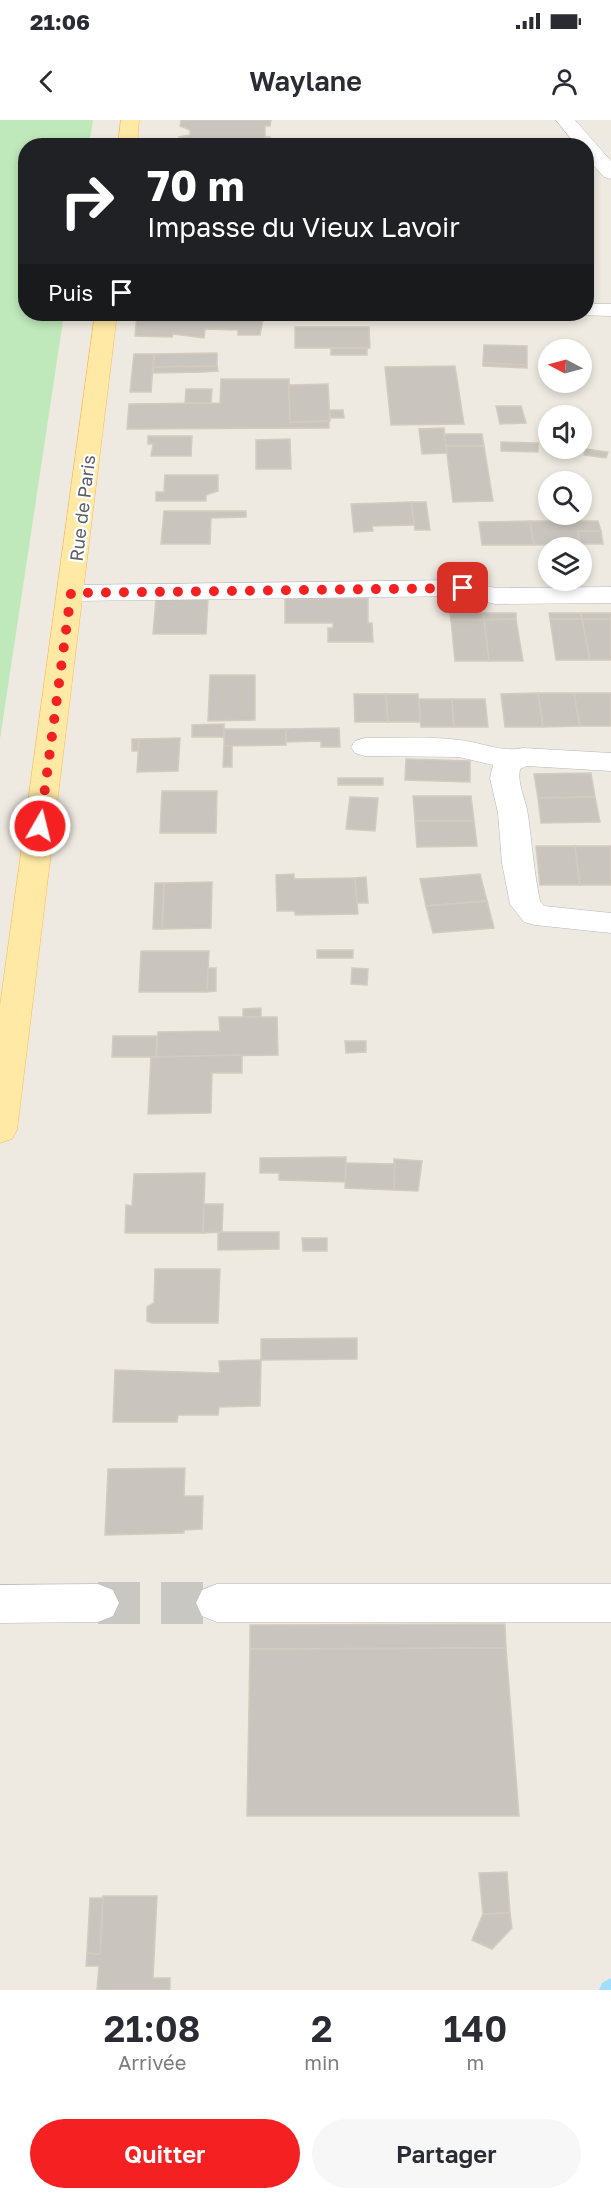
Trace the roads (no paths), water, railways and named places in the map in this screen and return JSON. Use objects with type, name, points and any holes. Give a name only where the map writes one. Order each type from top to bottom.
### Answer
[{"type":"main road","points":[[128,138],[130,120]]},
{"type":"main road","name":"Rue de Paris","points":[[0,1130],[105,321]]},
{"type":"street","points":[[565,120],[581,138]]},
{"type":"street","points":[[594,153],[611,173]]},
{"type":"street","points":[[594,310],[611,310]]},
{"type":"street","points":[[71,593],[463,588],[495,596],[611,595]]},
{"type":"street","points":[[365,747],[471,749],[496,754],[512,762]]},
{"type":"street","points":[[611,762],[592,763],[523,757],[507,764],[504,778],[513,813],[517,863],[525,904],[535,915],[611,923]]},
{"type":"street","points":[[0,1604],[98,1603]]},
{"type":"street","points":[[217,1604],[611,1603]]},
{"type":"tunnel","points":[[98,1603],[217,1603]]}]
